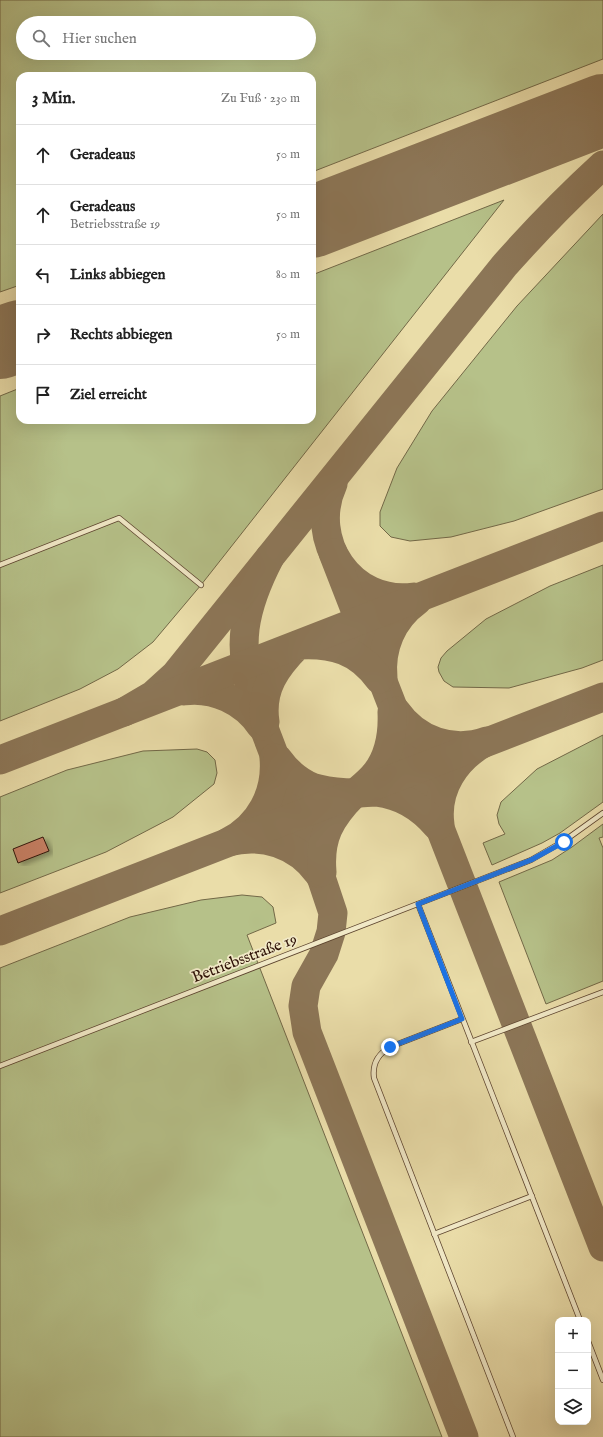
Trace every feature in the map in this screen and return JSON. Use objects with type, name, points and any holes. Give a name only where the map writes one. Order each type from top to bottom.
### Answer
[{"type":"lane","points":[[0,565],[119,518],[201,585]]},
{"type":"lane","name":"Betriebsstraße 19","points":[[0,1066],[497,873],[548,851],[564,842],[603,813]]},
{"type":"lane","points":[[418,904],[579,1317]]},
{"type":"lane","points":[[472,1042],[603,992]]},
{"type":"lane","points":[[462,1019],[390,1047],[379,1057],[375,1063],[373,1071],[374,1078],[513,1437]]},
{"type":"lane","points":[[434,1234],[532,1196]]},
{"type":"lane","points":[[591,1349],[603,1380]]},
{"type":"green space","points":[[0,0],[603,0],[603,59],[316,170],[316,72],[16,72],[16,286],[0,292]]},
{"type":"green space","points":[[504,200],[201,585],[153,642],[118,669],[80,689],[0,721],[0,396],[16,390],[16,424],[316,424],[316,273]]},
{"type":"green space","points":[[603,214],[603,489],[514,521],[451,537],[410,541],[391,537],[380,526],[380,512],[397,468],[432,411],[517,306]]},
{"type":"green space","points":[[603,565],[603,660],[582,668],[509,688],[453,687],[444,681],[438,667],[441,658],[447,651],[486,619],[550,586]]},
{"type":"green space","points":[[603,735],[603,802],[560,833],[542,843],[492,865],[483,843],[505,834],[499,824],[497,815],[501,802],[537,769]]},
{"type":"green space","points":[[197,749],[207,752],[215,760],[217,773],[214,784],[173,817],[106,852],[0,893],[0,797],[67,770],[143,751]]},
{"type":"green space","points":[[603,824],[603,837],[599,838],[603,848],[603,981],[546,1004],[499,882],[552,860]]},
{"type":"green space","points":[[242,895],[262,897],[273,907],[276,923],[247,935],[442,1437],[0,1437],[0,968],[130,917],[201,900]]},
{"type":"building","points":[[43,837],[49,851],[18,863],[13,849]]},
{"type":"taxiway","points":[[124,712],[153,695],[175,675],[504,266],[552,214],[603,165]]},
{"type":"taxiway","points":[[333,484],[326,505],[326,527],[331,547],[340,565],[354,580],[371,591],[391,597],[414,597]]},
{"type":"taxiway","points":[[0,760],[603,526]]},
{"type":"taxiway","points":[[333,553],[603,1247]]},
{"type":"taxiway","points":[[270,557],[248,611],[245,628],[244,645],[248,682],[254,702],[322,880],[333,913],[331,932],[324,954],[306,986],[303,1006],[307,1032],[464,1437]]},
{"type":"taxiway","points":[[383,678],[386,645],[394,625],[408,608],[417,601]]},
{"type":"taxiway","points":[[265,722],[265,699],[271,679],[290,653],[298,645],[322,645],[344,650],[362,661],[379,679]]},
{"type":"taxiway","points":[[184,691],[206,691],[227,698],[246,709],[261,726]]},
{"type":"taxiway","points":[[0,931],[603,697]]},
{"type":"taxiway","points":[[396,711],[414,730],[437,742],[461,746],[487,741],[466,756],[457,765],[450,776],[444,787],[441,799],[439,811],[440,825]]},
{"type":"taxiway","points":[[322,872],[322,849],[324,839],[333,820],[354,794],[374,776],[385,759],[390,744],[392,712]]},
{"type":"taxiway","points":[[274,758],[273,784],[264,807],[249,827],[228,842],[253,839],[278,843],[300,855],[318,873]]},
{"type":"taxiway","points":[[278,759],[296,778],[307,785],[323,790],[337,792],[377,792],[395,796],[411,803],[431,819],[437,826]]},
{"type":"runway","points":[[316,220],[603,110]]},
{"type":"runway","points":[[0,343],[16,337]]},
{"type":"route","points":[[390,1047],[462,1019],[418,904],[531,860],[564,842]]}]
